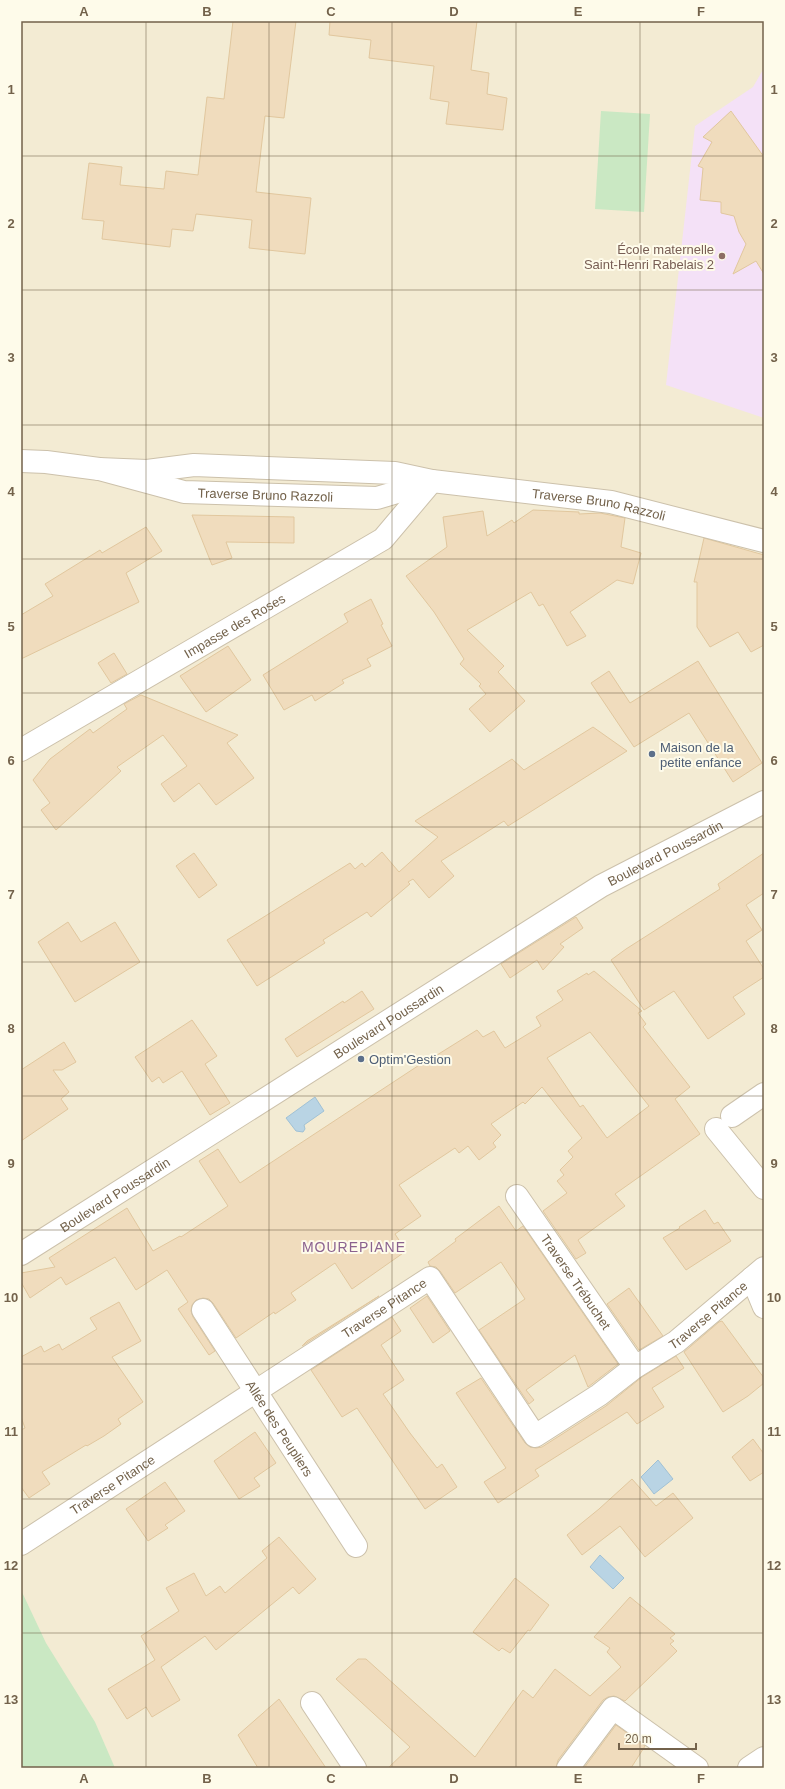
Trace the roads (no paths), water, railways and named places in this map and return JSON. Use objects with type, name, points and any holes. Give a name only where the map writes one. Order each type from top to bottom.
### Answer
[{"type":"street","name":"Traverse Bruno Razzoli","points":[[21,461],[46,462],[99,469],[184,492],[377,498],[432,481],[611,502],[764,541]]},
{"type":"street","name":"Impasse des Roses","points":[[21,750],[383,539],[432,481]]},
{"type":"street","name":"Boulevard Poussardin","points":[[21,1254],[601,886],[764,802]]},
{"type":"street","points":[[764,1094],[724,1122],[764,1188]]},
{"type":"street","name":"Traverse Trébuchet","points":[[518,1196],[635,1367]]},
{"type":"street","points":[[758,1273],[764,1307]]},
{"type":"street","name":"Traverse Pitance","points":[[21,1544],[430,1278],[535,1436],[599,1395],[635,1367],[676,1342],[758,1273]]},
{"type":"street","name":"Allée des Peupliers","points":[[204,1310],[356,1546]]},
{"type":"street","points":[[312,1703],[355,1768]]},
{"type":"street","points":[[568,1768],[613,1708],[697,1768]]},
{"type":"street","points":[[748,1768],[764,1758]]},
{"type":"water","points":[[315,1097],[324,1111],[304,1125],[305,1129],[303,1132],[296,1131],[286,1118]]},
{"type":"water","points":[[658,1460],[673,1479],[654,1494],[641,1477]]},
{"type":"water","points":[[600,1555],[624,1578],[613,1589],[590,1567]]},
{"type":"place","name":"École maternelle Saint-Henri Rabelais 2","points":[[722,256]]},
{"type":"place","name":"Maison de la petite enfance","points":[[652,754]]},
{"type":"place","name":"Optim'Gestion","points":[[361,1059]]},
{"type":"district","name":"MOUREPIANE","points":[[354,1247]]}]
